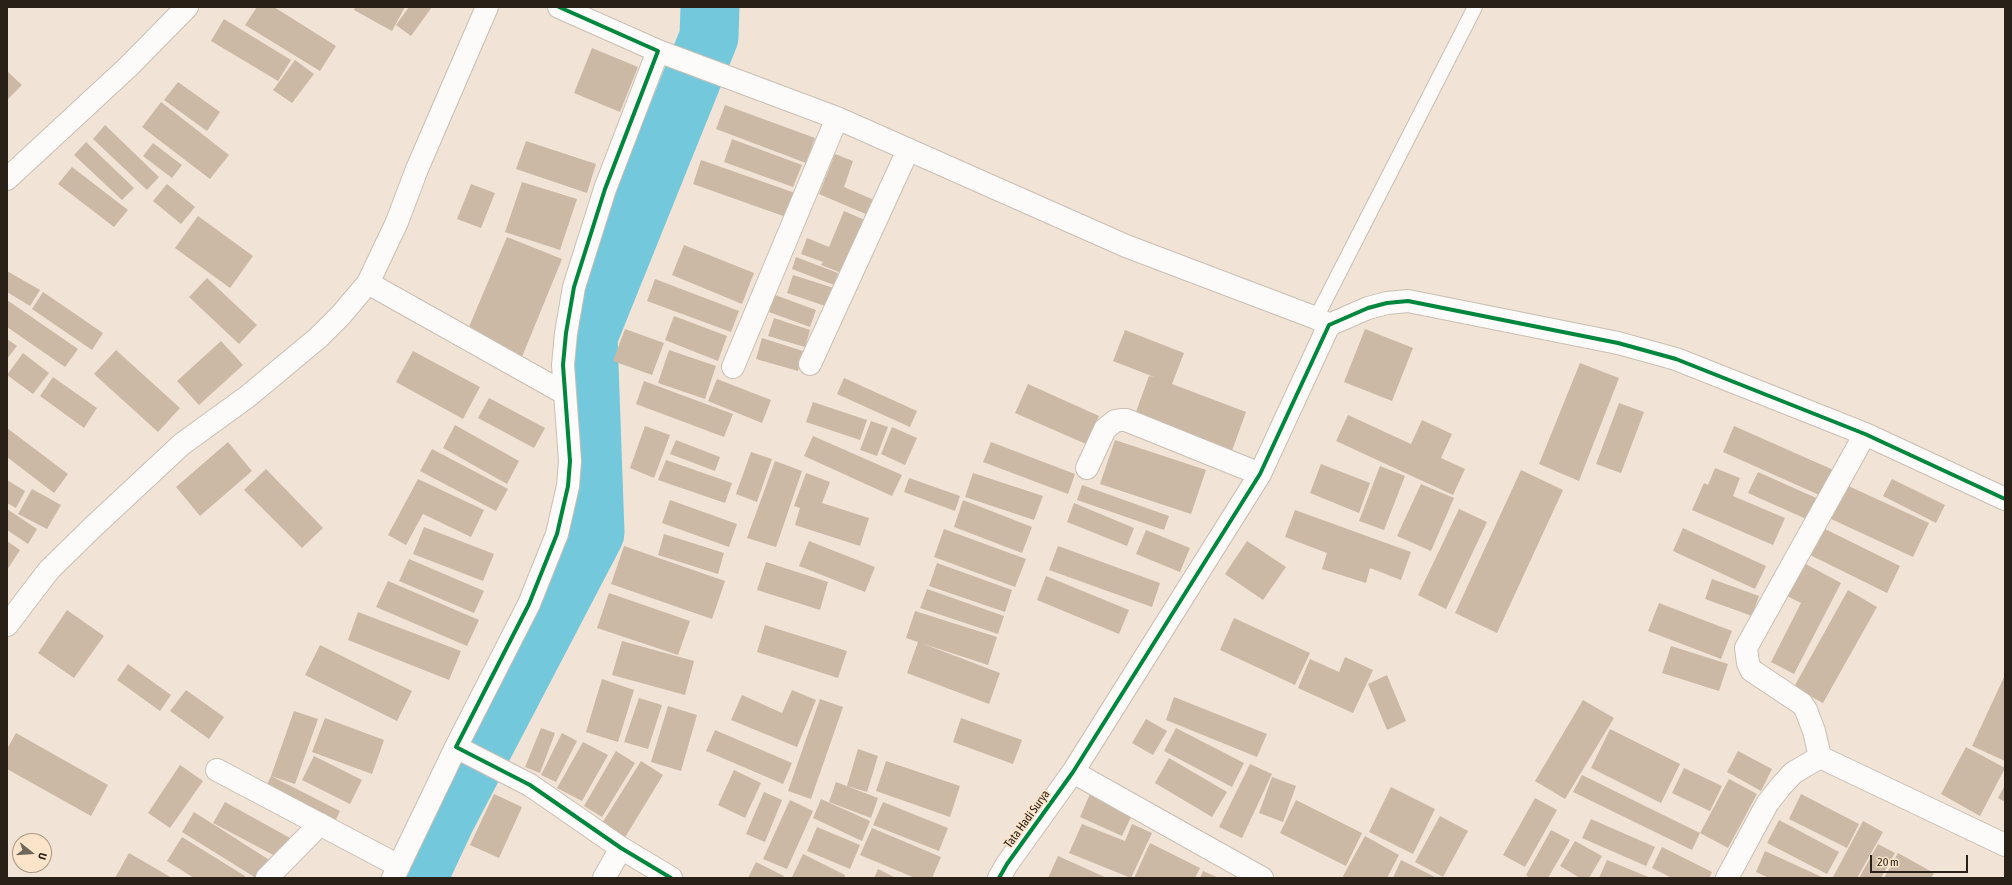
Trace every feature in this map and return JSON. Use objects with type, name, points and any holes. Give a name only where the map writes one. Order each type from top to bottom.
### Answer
[{"type":"street","points":[[7,179],[128,67],[187,7]]},
{"type":"street","points":[[7,625],[49,570],[94,526],[182,444],[247,397],[319,337],[341,315],[368,283],[397,222],[417,169],[487,7]]},
{"type":"street","points":[[559,7],[658,51],[837,118],[1126,246],[1323,322],[1387,303],[1408,302],[1611,342],[1676,359],[1865,434],[2005,499]]},
{"type":"street","points":[[217,770],[320,824],[396,872],[464,751],[529,604],[557,534],[565,506],[570,461],[564,393],[566,333],[574,287],[606,188],[658,51]]},
{"type":"street","points":[[733,368],[837,118]]},
{"type":"street","points":[[810,364],[908,150]]},
{"type":"street","points":[[368,283],[564,393]]},
{"type":"street","name":"Tata Hadi Surya","points":[[999,878],[1006,864],[1072,772],[1260,474],[1323,322]]},
{"type":"street","points":[[1087,468],[1105,429],[1116,421],[1126,420],[1260,474]]},
{"type":"street","points":[[1820,757],[1814,731],[1806,710],[1802,704],[1751,670],[1748,664],[1746,648],[1865,434]]},
{"type":"street","points":[[464,751],[530,785],[621,848],[671,878]]},
{"type":"street","points":[[1820,757],[2005,845]]},
{"type":"street","points":[[1727,878],[1767,804],[1793,773],[1820,757]]},
{"type":"street","points":[[1072,772],[1262,878]]},
{"type":"street","points":[[267,878],[320,824]]},
{"type":"street","points":[[604,878],[621,848]]},
{"type":"lane","points":[[1323,322],[1475,7]]},
{"type":"building","points":[[257,7],[274,7],[336,46],[320,71],[245,25]]},
{"type":"building","points":[[355,7],[405,7],[392,31],[354,10]]},
{"type":"building","points":[[409,7],[432,7],[411,36],[396,25]]},
{"type":"building","points":[[224,19],[291,60],[278,81],[211,41]]},
{"type":"building","points":[[592,48],[638,67],[620,112],[574,93]]},
{"type":"building","points":[[295,60],[314,74],[292,103],[273,90]]},
{"type":"building","points":[[7,71],[22,85],[7,100]]},
{"type":"building","points":[[178,82],[220,112],[207,131],[164,100]]},
{"type":"building","points":[[161,102],[229,155],[210,179],[142,127]]},
{"type":"building","points":[[725,105],[815,138],[806,163],[716,129]]},
{"type":"building","points":[[105,125],[159,177],[147,190],[93,139]]},
{"type":"building","points":[[732,139],[802,165],[793,187],[724,162]]},
{"type":"building","points":[[526,141],[596,164],[587,193],[516,169]]},
{"type":"building","points":[[86,142],[134,188],[122,200],[74,155]]},
{"type":"building","points":[[153,143],[182,165],[172,178],[143,156]]},
{"type":"building","points":[[835,154],[853,161],[844,187],[874,200],[868,215],[819,194]]},
{"type":"building","points":[[701,160],[795,193],[786,217],[693,184]]},
{"type":"building","points":[[72,167],[128,210],[114,227],[58,184]]},
{"type":"building","points":[[522,182],[577,199],[560,250],[505,232]]},
{"type":"building","points":[[167,184],[195,207],[181,224],[153,201]]},
{"type":"building","points":[[471,184],[495,193],[481,228],[457,219]]},
{"type":"building","points":[[844,211],[867,221],[844,274],[821,265],[823,262],[801,254],[807,238],[829,247]]},
{"type":"building","points":[[198,216],[253,256],[230,288],[175,248]]},
{"type":"building","points":[[507,237],[562,259],[522,357],[466,334]]},
{"type":"building","points":[[684,245],[754,273],[742,304],[672,275]]},
{"type":"building","points":[[796,257],[838,273],[834,285],[792,269]]},
{"type":"building","points":[[7,271],[40,290],[30,306],[7,292]]},
{"type":"building","points":[[793,275],[837,289],[831,308],[787,293]]},
{"type":"building","points":[[207,278],[257,325],[239,344],[189,297]]},
{"type":"building","points":[[655,279],[739,311],[731,332],[647,301]]},
{"type":"building","points":[[43,292],[103,333],[92,350],[32,309]]},
{"type":"building","points":[[775,295],[816,310],[810,327],[769,312]]},
{"type":"building","points":[[7,300],[78,349],[65,367],[7,327]]},
{"type":"building","points":[[674,316],[727,336],[718,361],[665,340]]},
{"type":"building","points":[[774,318],[810,330],[805,347],[768,336]]},
{"type":"building","points":[[625,329],[664,343],[652,375],[613,361]]},
{"type":"building","points":[[1365,329],[1413,348],[1392,401],[1344,382]]},
{"type":"building","points":[[1125,330],[1184,353],[1172,384],[1246,412],[1230,456],[1133,420],[1149,376],[1154,377],[1113,361]]},
{"type":"building","points":[[762,338],[803,351],[798,371],[756,359]]},
{"type":"building","points":[[7,339],[17,346],[7,359]]},
{"type":"building","points":[[221,341],[243,365],[199,405],[177,381]]},
{"type":"building","points":[[116,350],[180,408],[158,432],[94,374]]},
{"type":"building","points":[[669,350],[716,366],[705,399],[658,383]]},
{"type":"building","points":[[413,351],[480,387],[463,419],[396,382]]},
{"type":"building","points":[[23,353],[49,373],[33,394],[7,375]]},
{"type":"building","points":[[1580,363],[1619,378],[1579,481],[1539,464]]},
{"type":"building","points":[[53,377],[97,408],[84,428],[40,396]]},
{"type":"building","points":[[844,378],[917,411],[910,427],[837,394]]},
{"type":"building","points":[[717,379],[771,400],[762,423],[708,401]]},
{"type":"building","points":[[644,381],[733,414],[724,437],[636,404]]},
{"type":"building","points":[[1028,384],[1099,416],[1086,444],[1015,413]]},
{"type":"building","points":[[489,398],[545,428],[534,448],[478,418]]},
{"type":"building","points":[[813,402],[867,420],[860,440],[806,422]]},
{"type":"building","points":[[1619,403],[1644,412],[1621,473],[1596,464]]},
{"type":"building","points":[[1348,415],[1411,444],[1422,420],[1452,434],[1441,458],[1465,469],[1453,495],[1336,441]]},
{"type":"building","points":[[871,421],[888,427],[877,456],[860,450]]},
{"type":"building","points":[[455,425],[519,461],[507,484],[443,448]]},
{"type":"building","points":[[645,426],[670,435],[654,478],[630,468]]},
{"type":"building","points":[[1734,426],[1838,472],[1826,498],[1723,452]]},
{"type":"building","points":[[892,427],[917,438],[905,465],[881,454]]},
{"type":"building","points":[[7,428],[68,474],[54,493],[7,457]]},
{"type":"building","points":[[813,436],[902,475],[892,496],[804,456]]},
{"type":"building","points":[[676,440],[720,457],[715,471],[670,454]]},
{"type":"building","points":[[1115,440],[1206,470],[1191,514],[1100,484]]},
{"type":"building","points":[[228,442],[252,471],[200,516],[176,487]]},
{"type":"building","points":[[991,442],[1075,474],[1068,494],[983,462]]},
{"type":"building","points":[[432,449],[508,489],[496,511],[420,471]]},
{"type":"building","points":[[751,452],[772,459],[757,502],[736,494]]},
{"type":"building","points":[[666,460],[732,483],[725,503],[658,480]]},
{"type":"building","points":[[775,461],[802,471],[776,547],[747,538]]},
{"type":"building","points":[[1321,464],[1370,483],[1359,513],[1310,493]]},
{"type":"building","points":[[1380,466],[1405,476],[1384,530],[1359,521]]},
{"type":"building","points":[[1715,468],[1740,478],[1733,496],[1785,518],[1773,545],[1692,510],[1704,483],[1708,485]]},
{"type":"building","points":[[266,469],[323,528],[302,548],[244,490]]},
{"type":"building","points":[[1521,470],[1563,490],[1497,633],[1455,613]]},
{"type":"building","points":[[1758,472],[1823,501],[1813,522],[1748,493]]},
{"type":"building","points":[[806,473],[830,482],[822,503],[869,518],[860,546],[795,525],[800,508],[794,506]]},
{"type":"building","points":[[973,473],[1043,496],[1034,520],[965,497]]},
{"type":"building","points":[[909,478],[960,496],[955,511],[904,492]]},
{"type":"building","points":[[418,479],[484,510],[471,537],[423,514],[406,545],[388,535]]},
{"type":"building","points":[[1892,479],[1945,505],[1936,523],[1883,496]]},
{"type":"building","points":[[7,480],[25,491],[16,508],[7,503]]},
{"type":"building","points":[[1421,484],[1454,498],[1431,551],[1397,536]]},
{"type":"building","points":[[1844,484],[1929,523],[1913,557],[1829,518]]},
{"type":"building","points":[[1082,485],[1169,516],[1164,530],[1077,500]]},
{"type":"building","points":[[32,489],[61,505],[47,529],[18,514]]},
{"type":"building","points":[[670,500],[737,524],[729,547],[662,523]]},
{"type":"building","points":[[963,500],[1032,527],[1022,553],[954,527]]},
{"type":"building","points":[[1074,503],[1134,528],[1127,546],[1067,522]]},
{"type":"building","points":[[7,509],[37,529],[28,544],[7,530]]},
{"type":"building","points":[[1459,509],[1487,522],[1446,609],[1418,595]]},
{"type":"building","points":[[1295,510],[1411,552],[1401,580],[1370,568],[1366,583],[1322,569],[1327,553],[1285,537]]},
{"type":"building","points":[[424,527],[494,554],[483,581],[413,554]]},
{"type":"building","points":[[1821,527],[1900,566],[1887,593],[1808,554]]},
{"type":"building","points":[[1683,528],[1766,566],[1755,589],[1673,551]]},
{"type":"building","points":[[944,529],[1026,559],[1015,587],[934,557]]},
{"type":"building","points":[[1146,530],[1190,548],[1180,572],[1136,554]]},
{"type":"building","points":[[664,534],[724,553],[718,574],[658,555]]},
{"type":"building","points":[[7,541],[20,550],[7,570]]},
{"type":"building","points":[[809,541],[875,567],[865,592],[799,566]]},
{"type":"building","points":[[1247,541],[1286,567],[1263,600],[1225,574]]},
{"type":"building","points":[[624,546],[725,581],[712,619],[611,584]]},
{"type":"building","points":[[1058,546],[1160,583],[1152,607],[1049,570]]},
{"type":"building","points":[[409,559],[484,591],[474,613],[399,581]]},
{"type":"building","points":[[766,562],[828,582],[820,610],[757,590]]},
{"type":"building","points":[[1802,562],[1841,583],[1794,674],[1771,662],[1801,603],[1787,596]]},
{"type":"building","points":[[937,563],[1012,590],[1005,612],[929,586]]},
{"type":"building","points":[[1046,576],[1129,610],[1119,634],[1037,600]]},
{"type":"building","points":[[1712,579],[1759,596],[1752,616],[1705,599]]},
{"type":"building","points":[[388,581],[479,620],[467,646],[376,607]]},
{"type":"building","points":[[927,589],[1004,616],[998,634],[920,608]]},
{"type":"building","points":[[1848,590],[1877,607],[1823,703],[1794,687]]},
{"type":"building","points":[[609,593],[690,621],[678,655],[597,628]]},
{"type":"building","points":[[1659,603],[1732,631],[1721,659],[1648,631]]},
{"type":"building","points":[[67,610],[104,636],[74,678],[38,653]]},
{"type":"building","points":[[915,611],[997,637],[988,665],[921,643],[1000,673],[989,704],[907,673],[918,642],[906,638]]},
{"type":"building","points":[[358,612],[461,651],[449,680],[348,640]]},
{"type":"building","points":[[1234,618],[1310,653],[1295,685],[1220,650]]},
{"type":"building","points":[[765,625],[847,651],[838,678],[757,652]]},
{"type":"building","points":[[622,641],[694,661],[685,695],[612,675]]},
{"type":"building","points":[[320,645],[412,691],[397,721],[305,675]]},
{"type":"building","points":[[1671,646],[1728,664],[1719,691],[1662,673]]},
{"type":"building","points":[[1345,657],[1373,670],[1353,713],[1298,688],[1310,659],[1339,672]]},
{"type":"building","points":[[128,664],[171,695],[160,711],[117,680]]},
{"type":"building","points":[[1387,675],[1406,721],[1387,730],[1368,684]]},
{"type":"building","points":[[2005,675],[2005,761],[1972,746]]},
{"type":"building","points":[[602,679],[634,690],[618,742],[586,732]]},
{"type":"building","points":[[186,690],[224,717],[209,739],[170,711]]},
{"type":"building","points":[[792,690],[816,700],[797,747],[731,720],[742,695],[782,713]]},
{"type":"building","points":[[1174,697],[1267,734],[1257,757],[1166,720]]},
{"type":"building","points":[[639,698],[662,705],[648,749],[624,742]]},
{"type":"building","points":[[820,699],[843,707],[811,799],[788,791]]},
{"type":"building","points":[[1583,700],[1614,718],[1565,799],[1535,781]]},
{"type":"building","points":[[668,706],[697,715],[681,771],[651,762]]},
{"type":"building","points":[[294,711],[318,719],[295,784],[271,776]]},
{"type":"building","points":[[325,718],[384,740],[372,774],[312,752]]},
{"type":"building","points":[[961,718],[1022,740],[1013,764],[953,742]]},
{"type":"building","points":[[1146,719],[1167,731],[1153,755],[1132,743]]},
{"type":"building","points":[[541,728],[555,733],[540,773],[525,767]]},
{"type":"building","points":[[1176,728],[1244,763],[1232,787],[1164,751]]},
{"type":"building","points":[[1610,729],[1680,764],[1661,803],[1591,768]]},
{"type":"building","points":[[715,730],[792,763],[783,784],[706,751]]},
{"type":"building","points":[[16,733],[108,785],[91,816],[7,769],[7,749]]},
{"type":"building","points":[[562,733],[577,741],[556,782],[541,775]]},
{"type":"building","points":[[583,742],[608,755],[582,801],[557,788]]},
{"type":"building","points":[[1966,747],[2005,768],[1980,816],[1941,794]]},
{"type":"building","points":[[858,749],[878,756],[867,792],[847,786]]},
{"type":"building","points":[[616,751],[635,763],[602,817],[584,806]]},
{"type":"building","points":[[1738,751],[1772,769],[1761,791],[1727,772]]},
{"type":"building","points":[[314,756],[362,780],[350,804],[302,780]]},
{"type":"building","points":[[1169,758],[1227,792],[1212,817],[1155,783]]},
{"type":"building","points":[[641,761],[663,775],[624,839],[601,825]]},
{"type":"building","points":[[886,761],[960,786],[950,817],[876,791]]},
{"type":"building","points":[[1250,764],[1272,774],[1242,838],[1219,827]]},
{"type":"building","points":[[180,765],[203,781],[170,828],[148,813]]},
{"type":"building","points":[[1684,768],[1722,786],[1710,811],[1672,793]]},
{"type":"building","points":[[734,770],[761,783],[745,818],[718,805]]},
{"type":"building","points":[[1582,775],[1700,833],[1692,850],[1573,792]]},
{"type":"building","points":[[271,776],[340,811],[333,826],[264,791]]},
{"type":"building","points":[[1272,777],[1296,786],[1283,822],[1259,813]]},
{"type":"building","points":[[1729,779],[1757,794],[1728,848],[1700,833]]},
{"type":"building","points":[[836,782],[878,798],[871,818],[829,802]]},
{"type":"building","points":[[2005,785],[2005,802],[1998,798]]},
{"type":"building","points":[[1391,787],[1435,809],[1413,854],[1369,832]]},
{"type":"building","points":[[764,792],[782,800],[765,842],[746,834]]},
{"type":"building","points":[[494,794],[522,807],[499,858],[470,845]]},
{"type":"building","points":[[1090,794],[1133,813],[1122,836],[1080,817]]},
{"type":"building","points":[[1801,794],[1859,824],[1847,848],[1789,819]]},
{"type":"building","points":[[1535,798],[1557,810],[1525,867],[1503,855]]},
{"type":"building","points":[[821,799],[870,821],[862,841],[813,818]]},
{"type":"building","points":[[790,800],[813,811],[787,869],[763,859]]},
{"type":"building","points":[[1296,800],[1362,833],[1346,866],[1280,833]]},
{"type":"building","points":[[225,802],[290,838],[279,858],[213,823]]},
{"type":"building","points":[[883,802],[948,828],[939,851],[873,825]]},
{"type":"building","points":[[194,812],[271,861],[260,878],[256,878],[182,832]]},
{"type":"building","points":[[1440,816],[1468,831],[1443,877],[1415,862]]},
{"type":"building","points":[[1591,819],[1655,847],[1646,866],[1582,838]]},
{"type":"building","points":[[1779,820],[1839,852],[1827,874],[1767,843]]},
{"type":"building","points":[[1863,821],[1883,832],[1857,878],[1834,878],[1833,877]]},
{"type":"building","points":[[1082,824],[1125,841],[1132,824],[1152,833],[1131,878],[1069,853]]},
{"type":"building","points":[[817,827],[860,845],[850,869],[807,851]]},
{"type":"building","points":[[872,828],[941,857],[932,878],[915,878],[860,855]]},
{"type":"building","points":[[1551,830],[1570,840],[1548,878],[1530,878],[1526,875]]},
{"type":"building","points":[[1365,836],[1399,855],[1387,878],[1342,878]]},
{"type":"building","points":[[182,837],[245,876],[244,878],[194,878],[167,861]]},
{"type":"building","points":[[1575,841],[1602,856],[1589,878],[1580,878],[1560,866]]},
{"type":"building","points":[[1150,843],[1200,868],[1195,878],[1134,878]]},
{"type":"building","points":[[1878,844],[1895,853],[1881,878],[1859,878]]},
{"type":"building","points":[[1662,847],[1712,872],[1709,878],[1672,878],[1652,868]]},
{"type":"building","points":[[1765,851],[1824,878],[1769,878],[1756,872]]},
{"type":"building","points":[[129,853],[172,878],[115,878]]},
{"type":"building","points":[[1898,853],[1934,873],[1931,878],[1884,878]]},
{"type":"building","points":[[803,854],[845,875],[844,878],[792,877]]},
{"type":"building","points":[[1058,856],[1107,878],[1048,878]]},
{"type":"building","points":[[1401,860],[1437,878],[1393,878]]},
{"type":"building","points":[[1607,860],[1651,878],[1599,878]]},
{"type":"building","points":[[756,862],[784,876],[783,878],[748,878]]},
{"type":"building","points":[[878,869],[896,878],[874,878]]},
{"type":"building","points":[[1203,871],[1219,878],[1200,878]]},
{"type":"waterway","points":[[418,878],[445,820],[595,533],[588,337],[709,37],[710,7]]},
{"type":"cycle path","points":[[559,7],[658,51],[605,189],[574,287],[566,333],[563,365],[570,461],[568,486],[557,534],[529,604],[456,747],[530,785],[621,848],[671,878]]},
{"type":"cycle path","points":[[999,878],[1007,864],[1073,772],[1260,474],[1329,325],[1368,308],[1387,303],[1408,301],[1618,343],[1676,359],[1865,434],[2005,499]]}]
